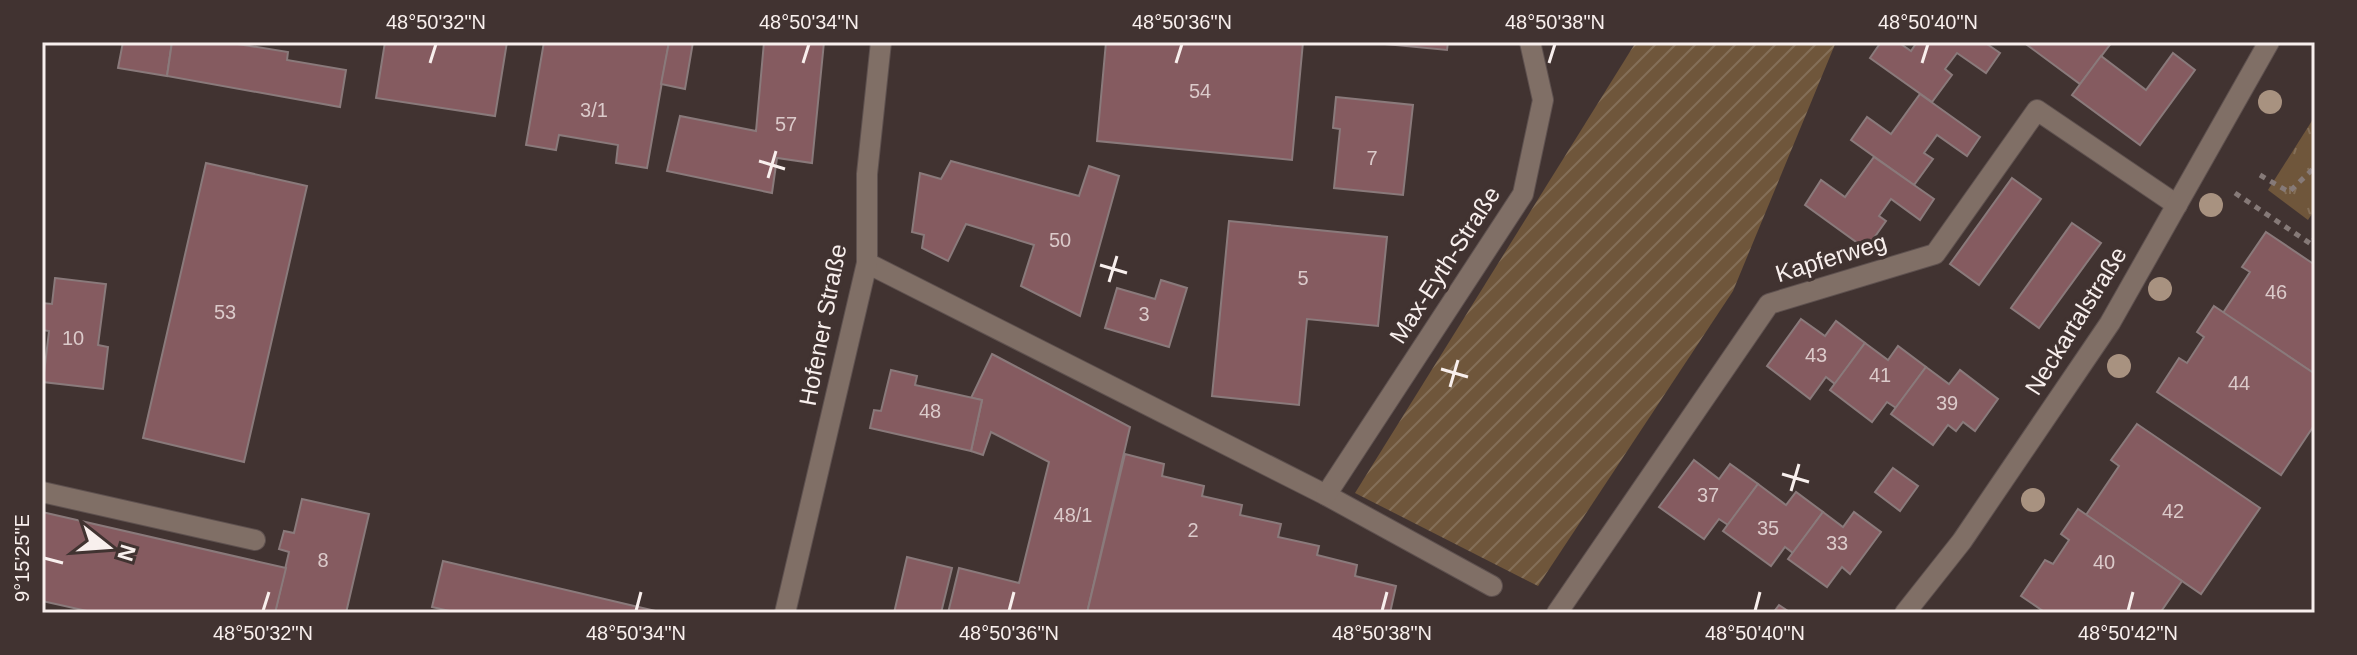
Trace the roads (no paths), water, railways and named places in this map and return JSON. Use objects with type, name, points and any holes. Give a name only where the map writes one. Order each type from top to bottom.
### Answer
[{"type":"street","name":"Hofener Straße","points":[[785,613],[867,263],[867,174],[881,42]]},
{"type":"street","name":"Max-Eyth-Straße","points":[[1326,495],[1523,194],[1543,100],[1530,42]]},
{"type":"street","name":"Neckartalstraße","points":[[1905,613],[1962,541],[2110,323],[2269,42]]},
{"type":"street","name":"Kapferweg","points":[[1557,613],[1769,304],[1935,254],[2037,110],[2177,205]]},
{"type":"street","points":[[867,263],[1326,495],[1492,586]]},
{"type":"street","points":[[42,492],[255,540]]}]
